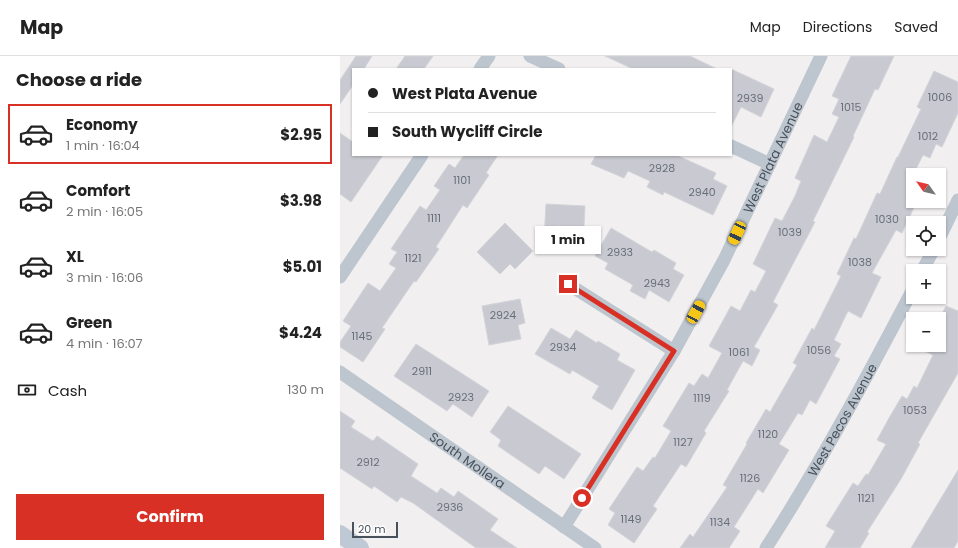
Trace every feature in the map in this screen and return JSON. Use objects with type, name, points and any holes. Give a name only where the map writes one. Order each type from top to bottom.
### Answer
[{"type":"main road","points":[[340,534],[360,548]]},
{"type":"street","points":[[481,68],[489,56]]},
{"type":"street","points":[[530,56],[557,68]]},
{"type":"street","name":"West Plata Avenue","points":[[564,527],[674,351],[724,260],[821,56]]},
{"type":"street","points":[[732,146],[770,164]]},
{"type":"street","points":[[340,277],[421,156]]},
{"type":"street","points":[[946,224],[958,200]]},
{"type":"street","points":[[568,284],[674,351]]},
{"type":"street","name":"West Pecos Avenue","points":[[766,548],[806,485],[874,364],[906,302]]},
{"type":"street","name":"South Mollera","points":[[340,372],[595,548]]},
{"type":"building","points":[[356,56],[372,56],[365,68],[352,68],[352,86],[340,104],[340,80]]},
{"type":"building","points":[[405,56],[433,56],[425,68],[397,68]]},
{"type":"building","points":[[605,56],[690,56],[715,68],[631,68]]},
{"type":"building","points":[[851,56],[894,56],[878,90],[875,89],[853,136],[854,137],[813,221],[815,222],[773,302],[778,305],[754,347],[760,350],[752,366],[743,361],[727,390],[729,391],[704,431],[706,433],[686,467],[681,464],[653,506],[657,509],[634,543],[608,525],[615,513],[609,509],[637,467],[643,471],[653,457],[655,458],[671,431],[663,426],[689,383],[694,386],[702,374],[708,378],[722,353],[709,346],[731,306],[740,311],[751,290],[755,292],[766,271],[753,264],[775,218],[782,221],[795,196],[801,181],[795,178],[814,135],[827,142],[839,117],[832,114],[839,99],[832,96]]},
{"type":"building","points":[[732,69],[774,89],[761,117],[741,107],[732,125]]},
{"type":"building","points":[[934,71],[958,82],[958,113],[942,147],[936,144],[930,158],[923,155],[916,168],[906,168],[906,208],[914,208],[910,216],[906,216],[906,224],[902,233],[896,230],[872,273],[881,277],[861,318],[848,311],[834,340],[841,344],[834,356],[840,359],[816,404],[810,400],[802,415],[798,413],[779,444],[789,450],[763,493],[758,489],[734,527],[740,531],[729,548],[680,548],[690,534],[693,537],[727,487],[723,485],[747,444],[746,443],[766,409],[770,412],[797,365],[793,363],[812,328],[814,330],[841,276],[837,274],[854,238],[856,239],[877,193],[880,194],[921,109],[917,107]]},
{"type":"building","points":[[340,133],[352,141],[352,156],[382,156],[351,202],[340,194]]},
{"type":"building","points":[[463,156],[497,156],[486,173],[489,175],[467,208],[463,205],[436,247],[439,249],[416,282],[414,281],[382,328],[385,329],[363,362],[340,347],[340,342],[351,326],[343,321],[368,283],[380,291],[396,268],[389,264],[397,252],[391,249],[420,206],[426,210],[440,190],[434,186],[449,164],[455,168]]},
{"type":"building","points":[[595,156],[678,156],[716,173],[713,179],[727,186],[713,215],[664,192],[663,195],[647,187],[650,181],[628,171],[624,178],[591,164]]},
{"type":"building","points":[[546,204],[585,206],[583,245],[558,244],[559,225],[544,240]]},
{"type":"building","points":[[505,223],[533,251],[515,269],[510,264],[500,274],[477,252]]},
{"type":"building","points":[[611,228],[652,252],[654,250],[676,263],[673,269],[684,275],[669,302],[649,290],[645,299],[630,291],[633,285],[605,269],[608,263],[595,256]]},
{"type":"building","points":[[520,299],[525,323],[518,325],[521,339],[489,345],[482,306]]},
{"type":"building","points":[[946,306],[958,311],[958,373],[918,443],[920,444],[901,479],[867,532],[869,533],[860,548],[825,548],[835,531],[826,526],[853,483],[858,486],[866,474],[868,475],[886,444],[877,440],[902,396],[907,399],[914,386],[917,388],[933,355],[926,352],[946,352],[946,312],[943,312]]},
{"type":"building","points":[[551,328],[570,339],[576,330],[597,343],[598,341],[620,354],[617,360],[635,370],[612,410],[592,398],[599,386],[572,370],[570,374],[535,354]]},
{"type":"building","points":[[416,344],[489,391],[472,417],[453,404],[447,411],[394,376]]},
{"type":"building","points":[[508,406],[581,454],[564,479],[545,466],[539,474],[498,446],[501,440],[490,432]]},
{"type":"building","points":[[340,411],[355,421],[351,427],[373,441],[377,436],[418,464],[411,476],[437,493],[441,488],[454,497],[458,491],[498,519],[490,530],[517,548],[476,548],[413,503],[401,497],[397,502],[374,486],[372,489],[340,468]]},
{"type":"building","points":[[958,470],[958,541],[954,548],[911,548]]},
{"type":"route","points":[[568,284],[674,351],[582,498]]}]
